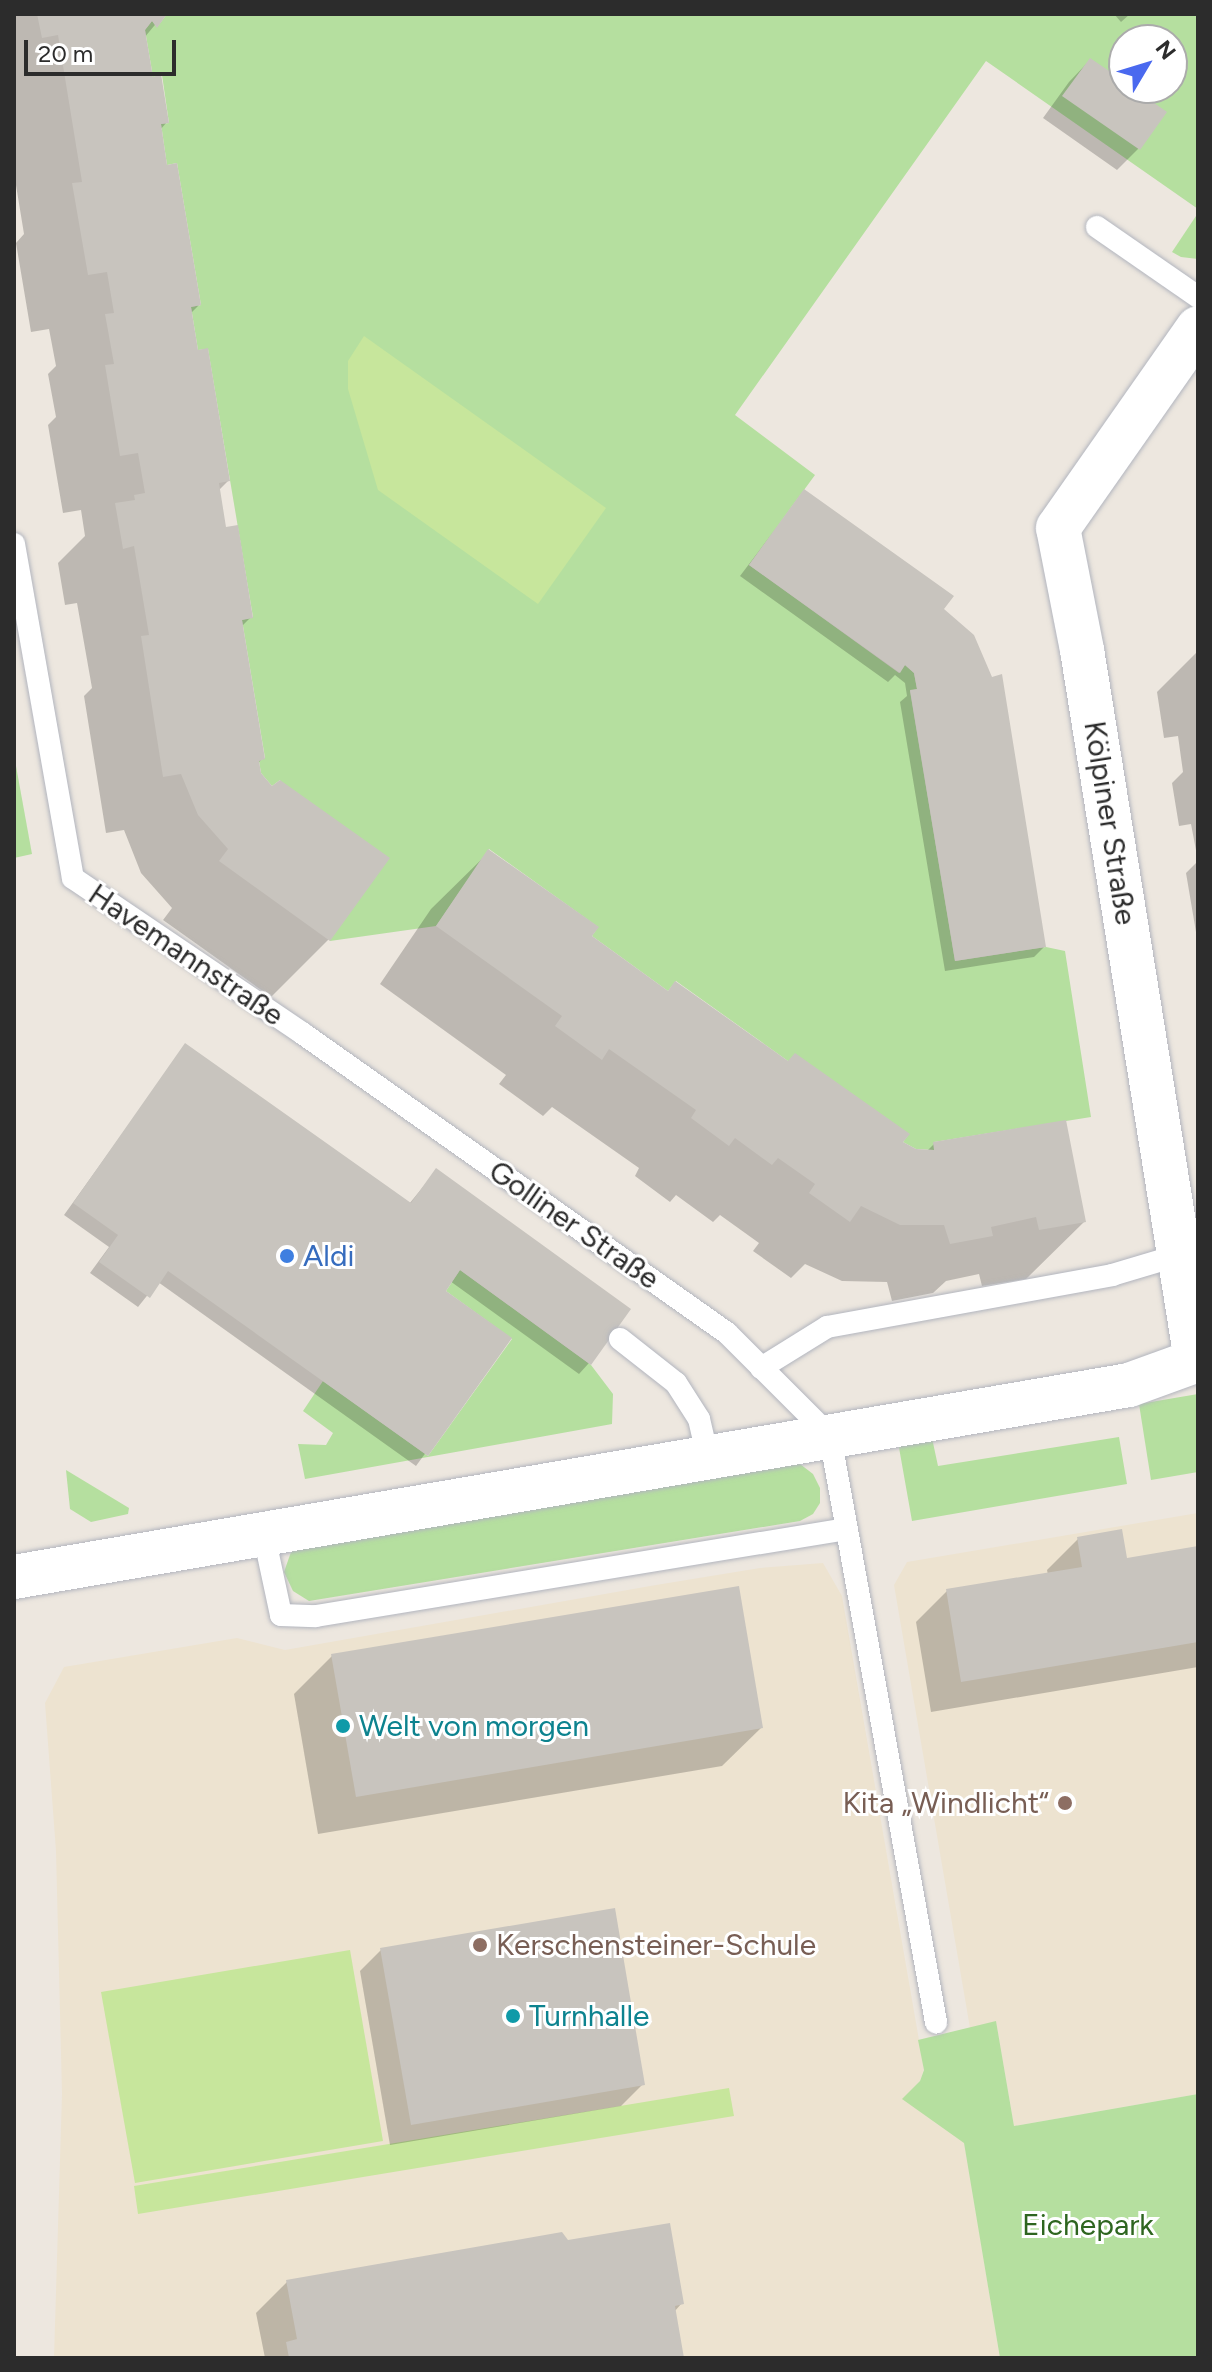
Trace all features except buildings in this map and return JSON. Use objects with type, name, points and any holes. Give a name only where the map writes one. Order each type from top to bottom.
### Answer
[{"type":"street","name":"Kölpiner Straße","points":[[1197,1360],[1082,650],[1058,528],[1198,328]]},
{"type":"street","points":[[14,1577],[263,1531],[1129,1385],[1197,1360]]},
{"type":"lane","points":[[1097,227],[1198,297]]},
{"type":"lane","name":"Havemannstraße","points":[[14,544],[73,878],[302,1033]]},
{"type":"lane","name":"Golliner Straße","points":[[302,1033],[727,1333],[830,1436]]},
{"type":"lane","points":[[761,1368],[827,1327],[1112,1275],[1179,1255]]},
{"type":"lane","points":[[620,1339],[676,1383],[699,1419],[708,1457]]},
{"type":"lane","points":[[830,1436],[936,2022]]},
{"type":"lane","points":[[263,1531],[281,1615],[316,1616],[846,1529]]},
{"type":"shaded area","name":"Kita „Windlicht“","points":[[1198,1513],[1198,2094],[1014,2126],[996,2022],[970,2028],[894,1585],[907,1562]]},
{"type":"shaded area","name":"Kerschensteiner-Schule","points":[[823,1563],[842,1596],[924,2069],[920,2081],[903,2099],[964,2142],[1000,2358],[54,2358],[62,2094],[56,1851],[45,1703],[64,1667],[237,1638],[285,1650],[760,1568]]},
{"type":"green space","points":[[167,14],[1198,14],[1198,209],[986,61],[735,415],[815,475],[749,565],[899,673],[905,665],[914,673],[917,689],[910,691],[955,961],[1046,947],[1065,951],[1091,1117],[934,1142],[934,1150],[916,1149],[903,1142],[909,1134],[788,1061],[676,981],[668,991],[592,936],[598,927],[489,849],[436,926],[330,941],[280,780],[272,786],[261,773],[259,761],[265,758],[242,620],[253,617],[208,349],[198,350],[191,307],[201,305],[177,163],[167,165],[161,124],[169,123],[162,75],[153,77],[145,30],[152,21],[157,27]]},
{"type":"green space","points":[[1198,213],[1198,259],[1181,257],[1172,252]]},
{"type":"green space","points":[[364,336],[606,508],[538,604],[378,490],[348,389],[348,361]]},
{"type":"green space","points":[[14,755],[32,854],[14,858]]},
{"type":"green space","points":[[460,1270],[591,1365],[613,1394],[612,1424],[305,1479],[298,1444],[326,1445],[333,1433],[303,1411],[323,1381],[428,1456],[512,1339],[446,1291]]},
{"type":"green space","points":[[1198,1394],[1198,1472],[1151,1480],[1139,1404]]},
{"type":"green space","points":[[1119,1437],[1127,1484],[912,1521],[898,1442],[932,1438],[938,1466]]},
{"type":"green space","points":[[800,1464],[813,1474],[820,1488],[820,1503],[813,1514],[800,1521],[309,1601],[293,1591],[284,1572],[291,1552],[300,1548]]},
{"type":"green space","points":[[66,1470],[129,1508],[128,1514],[91,1522],[70,1509]]},
{"type":"green space","points":[[350,1950],[383,2141],[135,2183],[101,1992]]},
{"type":"green space","name":"Eichepark","points":[[996,2021],[1014,2126],[1198,2094],[1198,2358],[1000,2358],[964,2143],[902,2099],[920,2081],[924,2070],[918,2040]]},
{"type":"green space","points":[[729,2088],[734,2116],[138,2214],[134,2186]]},
{"type":"place","name":"Aldi","points":[[287,1256]]},
{"type":"place","name":"Welt von morgen","points":[[343,1726]]},
{"type":"place","name":"Kita „Windlicht“","points":[[1065,1803]]},
{"type":"place","name":"Kerschensteiner-Schule","points":[[480,1945]]},
{"type":"place","name":"Turnhalle","points":[[513,2016]]}]
